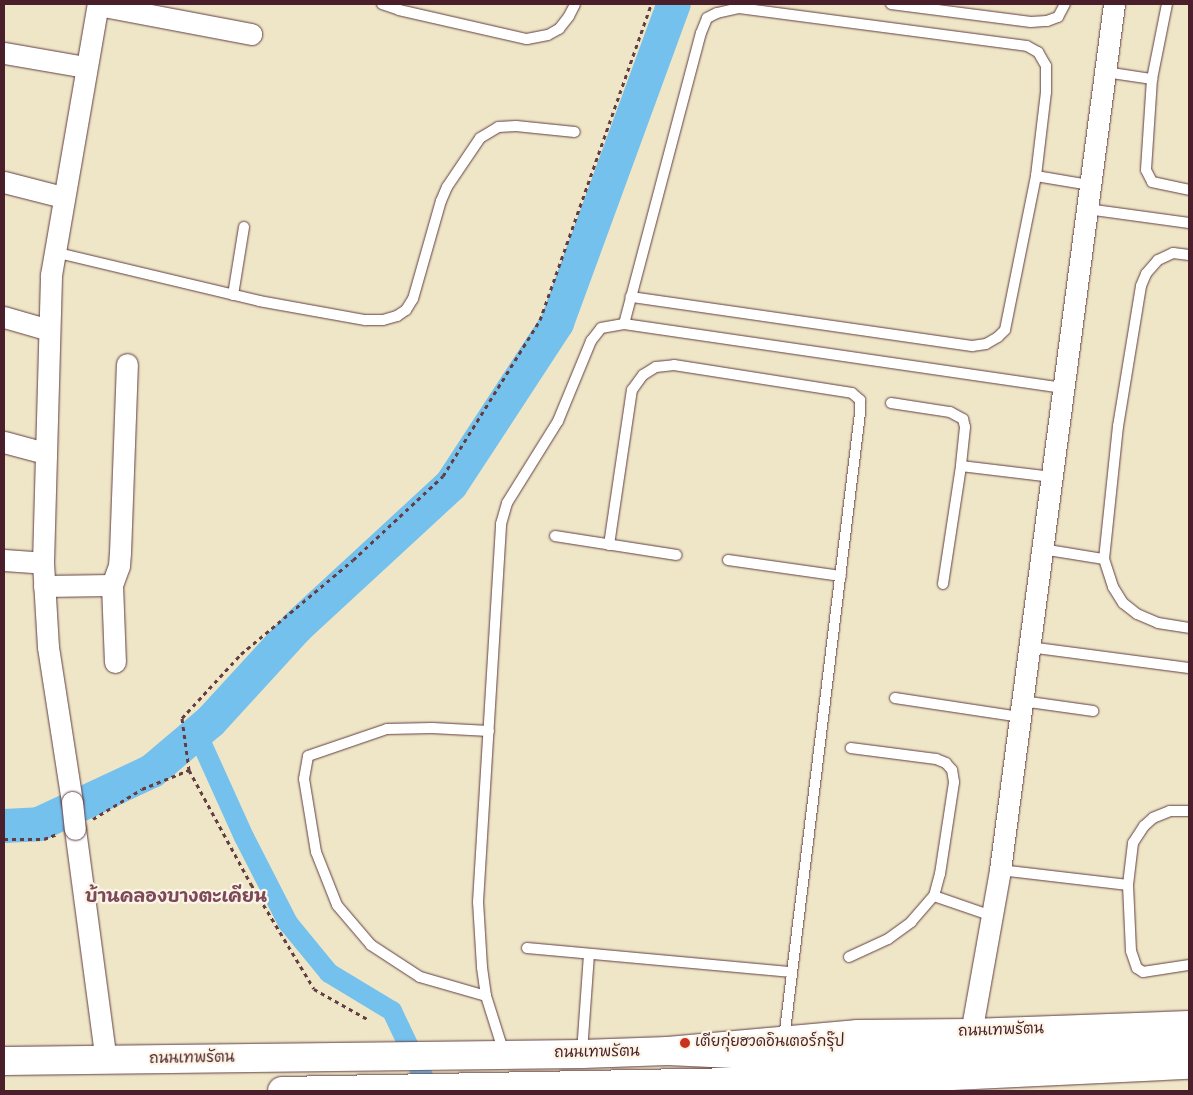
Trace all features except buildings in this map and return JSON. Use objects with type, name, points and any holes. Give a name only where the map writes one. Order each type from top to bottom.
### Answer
[{"type":"main road","name":"ถนนเทพรัตน","points":[[4,1061],[582,1054],[668,1051],[858,1034],[971,1033],[1189,1025]]},
{"type":"main road","points":[[668,1051],[883,1061],[1189,1049]]},
{"type":"main road","points":[[282,1091],[889,1080],[1189,1065]]},
{"type":"street","points":[[106,1060],[72,802],[48,647],[44,586],[45,453],[49,330],[54,252],[98,4],[252,34]]},
{"type":"street","points":[[971,1033],[1000,870],[1114,4]]},
{"type":"street","points":[[4,53],[86,67]]},
{"type":"street","points":[[4,182],[63,197]]},
{"type":"street","points":[[4,317],[49,330]]},
{"type":"street","points":[[115,662],[112,585],[120,553],[127,364]]},
{"type":"street","points":[[4,442],[45,453]]},
{"type":"street","points":[[4,560],[43,563]]},
{"type":"street","points":[[44,586],[112,585]]},
{"type":"lane","points":[[382,4],[399,10],[527,39],[548,35],[559,29],[569,16],[574,4]]},
{"type":"lane","points":[[892,4],[1031,22],[1047,21],[1058,17],[1066,4]]},
{"type":"lane","points":[[1167,4],[1152,80],[1146,170],[1152,182],[1189,190]]},
{"type":"lane","points":[[624,324],[631,297],[701,33],[707,18],[717,13],[739,8],[1027,46],[1038,52],[1046,66],[1046,92],[1036,176],[1004,330],[986,344],[972,346],[631,297]]},
{"type":"lane","points":[[1105,72],[1152,80]]},
{"type":"lane","points":[[54,252],[234,295],[365,320],[383,320],[397,316],[406,310],[413,299],[447,187],[480,138],[498,127],[516,126],[575,132]]},
{"type":"lane","points":[[1036,176],[1090,185]]},
{"type":"lane","points":[[1087,209],[1189,224]]},
{"type":"lane","points":[[234,295],[244,226]]},
{"type":"lane","points":[[1189,254],[1173,253],[1158,260],[1146,274],[1141,286],[1118,426],[1104,559],[1113,586],[1123,603],[1138,614],[1158,623],[1189,628]]},
{"type":"lane","points":[[505,1055],[486,996],[482,967],[478,902],[501,524],[507,502],[558,420],[591,340],[601,328],[624,324],[1064,388]]},
{"type":"lane","points":[[609,545],[632,390],[643,375],[649,371],[656,367],[674,365],[852,393],[860,400],[860,413],[783,1040]]},
{"type":"lane","points":[[891,403],[950,412],[963,419],[965,427],[961,466],[943,584]]},
{"type":"lane","points":[[961,466],[1052,477]]},
{"type":"lane","points":[[555,536],[677,555]]},
{"type":"lane","points":[[1042,549],[1104,559]]},
{"type":"lane","points":[[728,560],[840,576]]},
{"type":"lane","points":[[1029,647],[1189,668]]},
{"type":"lane","points":[[895,698],[1021,709],[1093,711]]},
{"type":"lane","points":[[486,996],[420,977],[370,944],[337,905],[316,852],[304,779],[308,756],[388,729],[432,728],[489,731]]},
{"type":"lane","points":[[849,957],[888,939],[911,922],[934,896],[940,874],[954,782],[952,770],[946,762],[936,759],[851,748]]},
{"type":"lane","points":[[1189,811],[1170,811],[1153,818],[1144,826],[1133,843],[1128,885],[1131,951],[1137,968],[1143,972],[1189,965]]},
{"type":"lane","points":[[1000,870],[1128,885]]},
{"type":"lane","points":[[934,896],[992,916]]},
{"type":"lane","points":[[527,948],[792,972]]},
{"type":"lane","points":[[582,1054],[589,954]]},
{"type":"path","points":[[369,1020],[314,990],[251,884],[189,770],[182,718],[241,654],[353,560],[442,476],[540,320],[652,4]]},
{"type":"path","points":[[4,839],[44,839],[75,828],[142,789],[189,770]]},
{"type":"waterway","points":[[4,826],[39,824],[152,771],[211,721],[297,627],[451,485],[557,323],[674,4]]},
{"type":"waterway","points":[[197,733],[244,837],[288,923],[329,973],[392,1011],[430,1091]]},
{"type":"place","name":"เตียกุ่ยฮวดอินเตอร์กรุ๊ป","points":[[685,1043]]},
{"type":"district","name":"บ้านคลองบางตะเคียน","points":[[176,898]]}]
